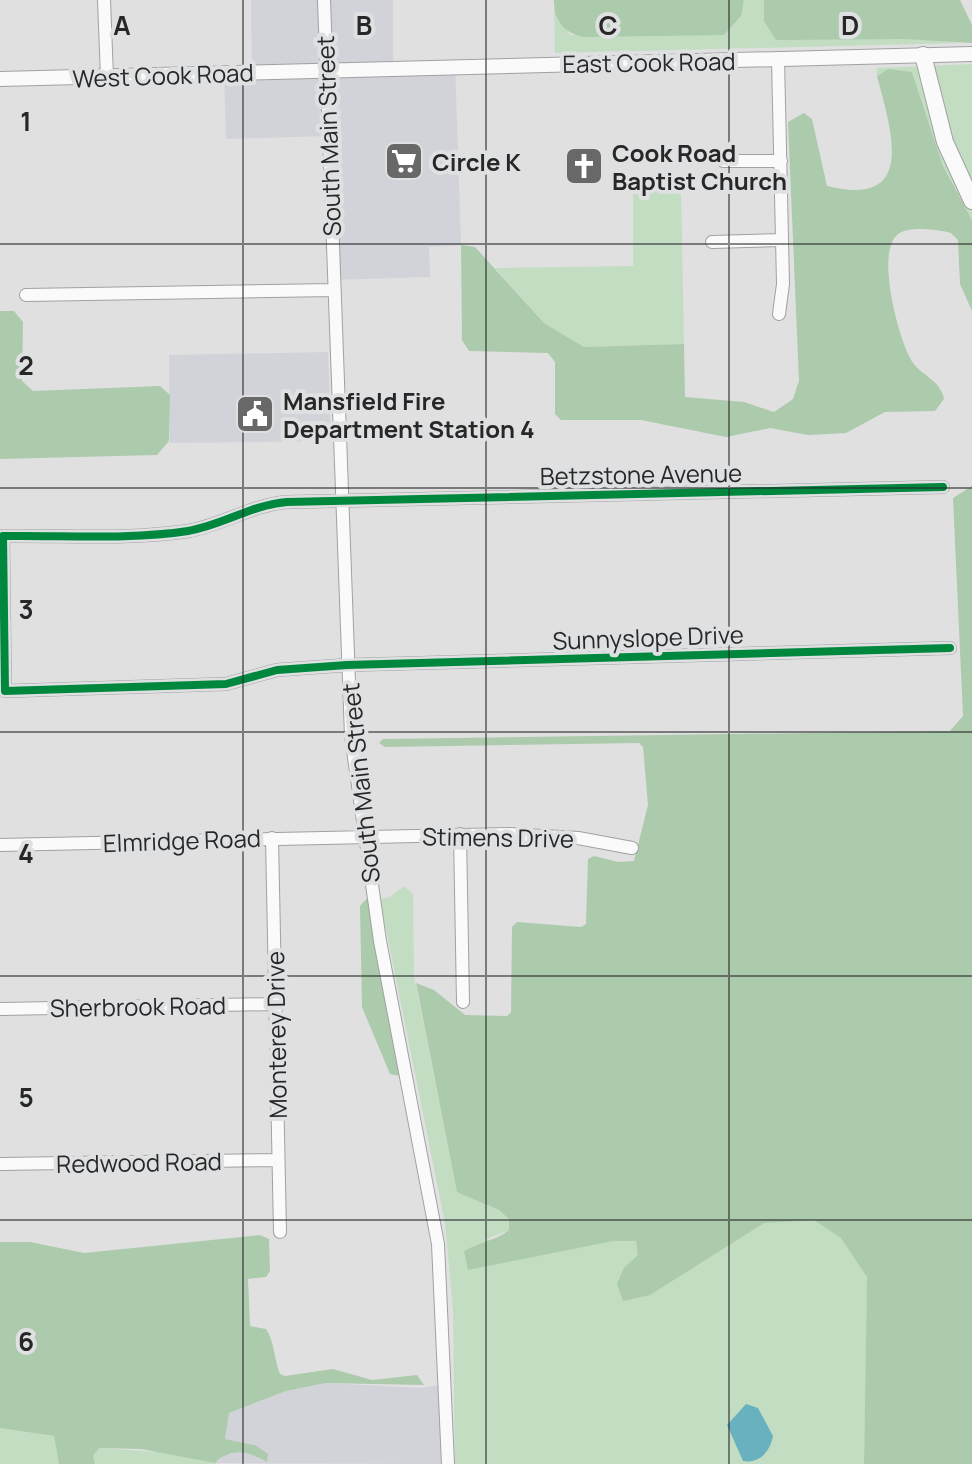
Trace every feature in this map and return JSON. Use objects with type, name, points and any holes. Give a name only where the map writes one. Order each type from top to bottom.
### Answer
[{"type":"highway","points":[[923,55],[945,142],[972,201]]},
{"type":"main road","name":"East Cook Road","points":[[326,70],[967,54]]},
{"type":"main road","name":"West Cook Road","points":[[0,79],[326,70]]},
{"type":"street","points":[[104,0],[107,77]]},
{"type":"street","name":"South Main Street","points":[[324,0],[340,501],[353,750],[384,964],[438,1244],[448,1464]]},
{"type":"street","points":[[778,59],[783,290],[779,314]]},
{"type":"street","points":[[723,161],[781,161]]},
{"type":"street","points":[[712,242],[782,240]]},
{"type":"street","points":[[26,295],[333,290]]},
{"type":"street","name":"Betzstone Avenue","points":[[5,691],[3,536],[185,531],[269,504],[943,487]]},
{"type":"street","name":"Sunnyslope Drive","points":[[5,691],[226,684],[277,670],[347,665],[950,648]]},
{"type":"street","points":[[460,834],[463,1002]]},
{"type":"street","name":"Stimens Drive","points":[[364,836],[549,834],[632,848]]},
{"type":"street","name":"Elmridge Road","points":[[0,845],[364,836]]},
{"type":"street","name":"Monterey Drive","points":[[272,838],[280,1232]]},
{"type":"street","name":"Sherbrook Road","points":[[0,1009],[275,1004]]},
{"type":"street","name":"Redwood Road","points":[[0,1164],[278,1160]]},
{"type":"shaded area","points":[[251,0],[393,0],[393,61],[455,60],[461,245],[429,247],[430,277],[332,280],[328,136],[226,139],[224,72],[252,72]]},
{"type":"shaded area","points":[[328,352],[331,441],[170,443],[169,355]]},
{"type":"shaded area","points":[[326,1383],[420,1388],[440,1385],[441,1464],[215,1463],[229,1452],[252,1451],[263,1461],[255,1445],[225,1439],[229,1413],[286,1391]]},
{"type":"green space","points":[[554,0],[744,0],[741,16],[724,35],[586,37],[562,26],[556,15]]},
{"type":"green space","points":[[744,0],[764,0],[764,21],[961,43],[555,53],[554,8],[570,35],[724,35],[741,16]]},
{"type":"green space","points":[[764,0],[960,0],[972,25],[972,43],[905,39],[776,40],[764,21]]},
{"type":"green space","points":[[972,64],[972,220],[943,166],[912,72],[881,73],[877,76],[877,68]]},
{"type":"green space","points":[[888,69],[912,72],[943,166],[972,220],[972,311],[960,284],[958,240],[951,233],[924,229],[902,232],[891,245],[888,259],[895,314],[910,358],[942,392],[944,399],[935,411],[885,412],[846,433],[808,435],[770,428],[726,437],[641,420],[561,420],[555,414],[555,362],[548,353],[469,351],[462,340],[461,245],[475,247],[544,323],[584,347],[684,344],[685,397],[744,402],[774,412],[793,399],[799,381],[788,122],[804,113],[812,119],[827,186],[856,190],[875,186],[887,176],[891,160],[888,119],[877,76]]},
{"type":"green space","points":[[681,190],[684,344],[584,347],[544,323],[495,268],[633,266],[633,191]]},
{"type":"green space","points":[[0,311],[14,311],[23,322],[22,381],[33,391],[160,386],[170,395],[169,441],[157,455],[0,459]]},
{"type":"green space","points":[[972,486],[972,1464],[864,1464],[867,1277],[841,1238],[814,1220],[764,1223],[650,1295],[623,1301],[617,1284],[624,1268],[638,1255],[636,1241],[613,1241],[468,1270],[464,1251],[509,1230],[509,1219],[499,1210],[457,1192],[416,983],[434,990],[465,1015],[507,1016],[511,1012],[512,927],[517,922],[581,927],[586,924],[588,859],[594,856],[618,862],[634,861],[648,805],[643,747],[639,743],[385,747],[379,743],[383,739],[950,731],[963,716],[953,498]]},
{"type":"green space","points":[[404,886],[413,894],[414,977],[457,1191],[499,1210],[509,1219],[509,1230],[482,1241],[804,1191],[868,1240],[864,1464],[455,1464],[453,1311],[445,1223],[380,899],[390,897]]},
{"type":"green space","points":[[368,897],[404,1077],[390,1074],[362,1007],[360,906]]},
{"type":"green space","points":[[260,1235],[269,1239],[270,1271],[266,1277],[248,1279],[250,1326],[266,1329],[280,1374],[285,1376],[333,1369],[372,1380],[417,1375],[424,1385],[326,1383],[286,1391],[229,1413],[225,1439],[255,1445],[268,1454],[267,1462],[241,1452],[228,1454],[215,1463],[141,1449],[99,1448],[93,1456],[95,1464],[59,1464],[54,1436],[0,1428],[0,1242],[30,1242],[84,1253]]},
{"type":"green space","points":[[0,1428],[54,1436],[59,1464],[0,1464]]},
{"type":"green space","points":[[99,1448],[174,1453],[218,1464],[95,1464],[93,1456]]},
{"type":"water","points":[[746,1404],[758,1408],[773,1436],[763,1455],[743,1461],[727,1425]]},
{"type":"cycle path","points":[[943,487],[287,502],[261,507],[201,528],[165,534],[3,536],[5,691],[226,684],[277,670],[347,665],[950,648]]},
{"type":"place","name":"Circle K","points":[[404,161]]},
{"type":"place","name":"Cook Road Baptist Church","points":[[584,166]]},
{"type":"place","name":"Mansfield Fire Department Station 4","points":[[255,414]]}]
